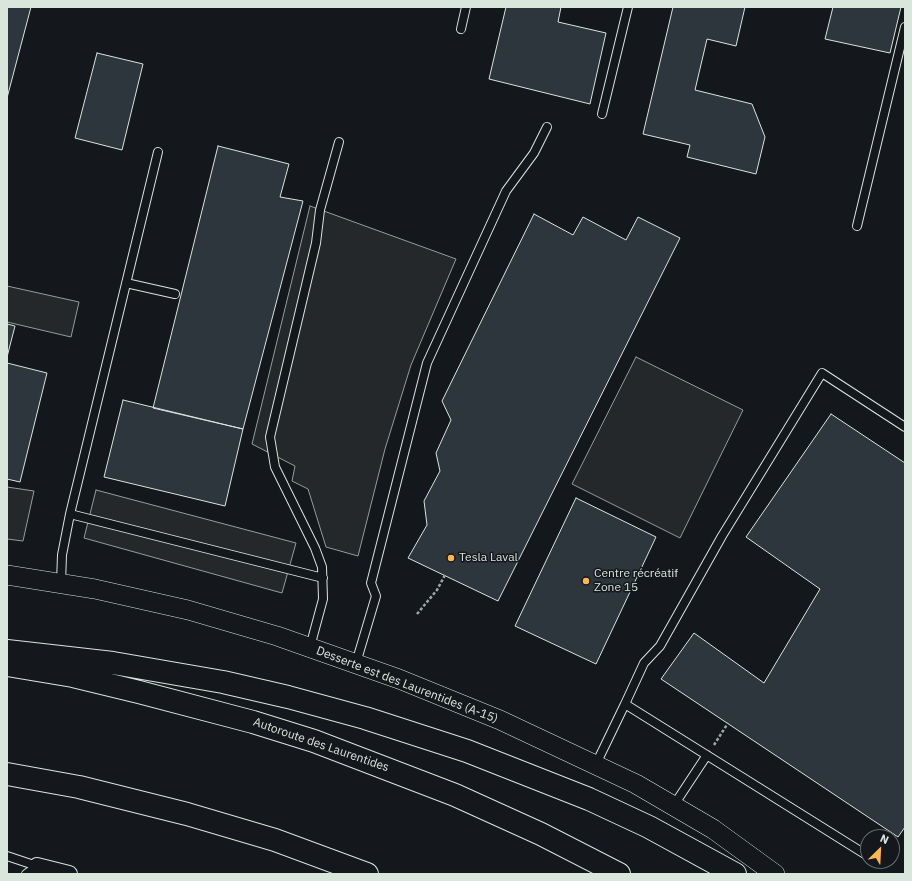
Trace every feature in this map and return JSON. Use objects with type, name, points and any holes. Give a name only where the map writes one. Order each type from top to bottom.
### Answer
[{"type":"highway","points":[[7,651],[113,664],[223,682],[296,699],[365,718],[467,751],[564,789],[649,827],[735,874]]},
{"type":"highway","name":"Autoroute des Laurentides","points":[[7,665],[106,684],[253,722],[368,760],[455,795],[502,816],[572,849],[619,874]]},
{"type":"highway","points":[[7,774],[79,787],[188,814],[275,840],[368,874]]},
{"type":"highway","points":[[502,816],[634,874]]},
{"type":"street","name":"Desserte est des Laurentides (A-15)","points":[[7,575],[61,583],[188,610],[310,647],[470,707],[596,764],[674,805],[729,840],[775,874]]},
{"type":"street","points":[[32,870],[65,874]]},
{"type":"lane","points":[[461,28],[466,7]]},
{"type":"lane","points":[[602,114],[628,7]]},
{"type":"lane","points":[[857,226],[905,27]]},
{"type":"lane","points":[[356,663],[376,596],[371,583],[419,388],[427,363],[506,191],[534,153],[547,127]]},
{"type":"lane","points":[[310,647],[323,599],[322,567],[315,548],[275,467],[270,438],[316,243],[320,210],[339,142]]},
{"type":"lane","points":[[61,583],[62,555],[70,514],[158,152]]},
{"type":"lane","points":[[126,283],[175,294]]},
{"type":"lane","points":[[596,764],[626,704],[644,663],[660,646],[722,536],[822,373],[905,427]]},
{"type":"lane","points":[[70,514],[323,578]]},
{"type":"lane","points":[[626,704],[860,851]]},
{"type":"lane","points":[[674,805],[707,755]]},
{"type":"lane","points":[[7,856],[32,870]]},
{"type":"path","points":[[417,614],[436,590],[445,575]]},
{"type":"path","points":[[714,744],[728,723]]},
{"type":"shaded area","points":[[310,206],[456,259],[411,365],[385,449],[358,556],[326,547],[308,489],[292,481],[295,466],[252,444]]},
{"type":"shaded area","points":[[7,286],[79,302],[71,337],[7,322]]},
{"type":"shaded area","points":[[636,357],[743,410],[680,538],[572,484]]},
{"type":"shaded area","points":[[7,487],[34,491],[23,541],[7,539]]},
{"type":"shaded area","points":[[96,490],[296,543],[282,593],[84,538]]},
{"type":"building","points":[[7,7],[31,7],[7,98]]},
{"type":"building","points":[[506,7],[561,7],[558,22],[606,33],[590,104],[489,79]]},
{"type":"building","points":[[673,7],[745,7],[736,46],[707,39],[695,90],[752,104],[765,137],[756,174],[687,157],[690,145],[643,134]]},
{"type":"building","points":[[833,7],[901,7],[890,53],[825,39]]},
{"type":"building","points":[[97,53],[143,64],[122,150],[75,138]]},
{"type":"building","points":[[218,146],[289,164],[280,197],[303,201],[243,429],[153,408]]},
{"type":"building","points":[[534,214],[573,235],[583,217],[626,240],[638,217],[680,238],[498,601],[408,558],[427,525],[424,501],[440,471],[436,453],[451,420],[442,401]]},
{"type":"building","points":[[7,324],[15,326],[7,357]]},
{"type":"building","points":[[7,363],[47,373],[20,482],[7,479]]},
{"type":"building","points":[[123,400],[243,429],[225,506],[104,477]]},
{"type":"building","points":[[831,414],[905,463],[905,827],[900,834],[900,829],[886,829],[661,679],[694,633],[764,683],[820,589],[746,537]]},
{"type":"building","name":"Centre récréatif Zone 15","points":[[576,498],[656,537],[596,664],[515,626]]},
{"type":"place","name":"Tesla Laval","points":[[451,558]]},
{"type":"place","name":"Centre récréatif Zone 15","points":[[586,581]]}]
